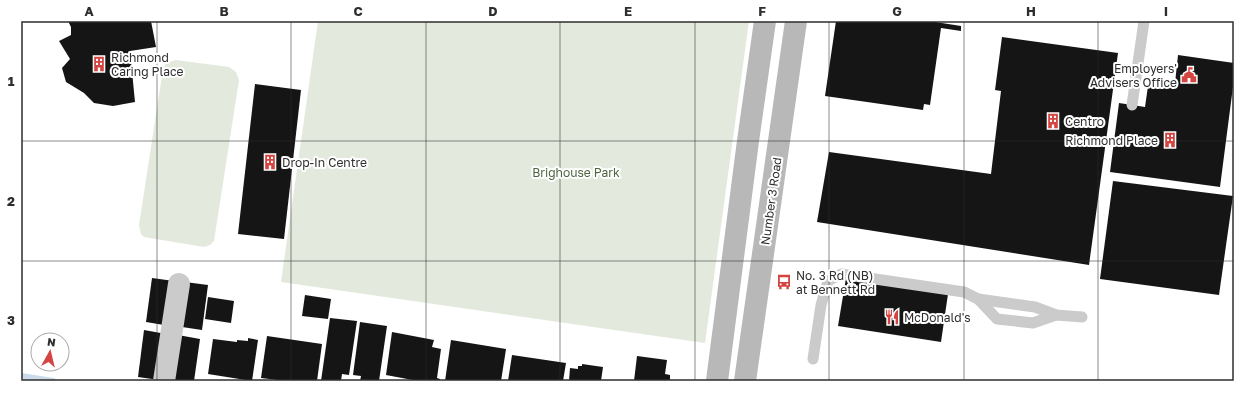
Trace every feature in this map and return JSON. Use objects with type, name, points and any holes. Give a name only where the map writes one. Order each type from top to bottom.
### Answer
[{"type":"main road","points":[[717,381],[765,21]]},
{"type":"main road","name":"Number 3 Road","points":[[745,381],[796,21]]},
{"type":"street","points":[[164,381],[179,284]]},
{"type":"lane","points":[[1132,105],[1144,21]]},
{"type":"lane","points":[[813,359],[821,305],[828,281],[841,274],[964,292],[978,299],[1035,307],[1056,315],[1082,317]]},
{"type":"lane","points":[[978,299],[997,319],[1033,323],[1056,315]]},
{"type":"green space","name":"Brighouse Park","points":[[318,21],[749,21],[705,343],[281,282]]},
{"type":"green space","points":[[176,60],[229,67],[236,72],[239,80],[214,241],[210,245],[204,247],[144,237],[141,234],[139,225],[163,69],[166,63]]},
{"type":"building","name":"Richmond Caring Place","points":[[68,21],[151,21],[156,47],[130,51],[135,102],[113,106],[94,103],[84,93],[66,82],[62,68],[70,59],[59,41],[71,35],[71,27]]},
{"type":"building","points":[[836,21],[929,21],[961,26],[961,31],[941,28],[930,105],[924,104],[923,110],[825,96]]},
{"type":"building","name":"Centro","points":[[1002,37],[1118,53],[1089,265],[817,222],[829,152],[991,174],[1001,91],[995,90]]},
{"type":"building","name":"Richmond Place","points":[[1178,55],[1234,63],[1234,79],[1220,187],[1110,172],[1119,103],[1145,107],[1149,79],[1175,83]]},
{"type":"building","name":"Drop-In Centre","points":[[255,84],[301,90],[284,239],[238,234]]},
{"type":"building","points":[[1113,181],[1233,196],[1219,295],[1100,279]]},
{"type":"building","points":[[152,278],[174,281],[164,325],[146,322]]},
{"type":"building","name":"McDonald's","points":[[846,278],[948,294],[941,342],[838,326]]},
{"type":"building","points":[[185,282],[208,285],[202,330],[182,327]]},
{"type":"building","points":[[305,295],[331,299],[328,319],[302,316]]},
{"type":"building","points":[[208,297],[234,301],[231,323],[205,319]]},
{"type":"building","points":[[330,318],[357,321],[349,375],[342,374],[341,381],[321,381]]},
{"type":"building","points":[[360,322],[387,326],[379,381],[360,381],[361,376],[353,375]]},
{"type":"building","points":[[144,330],[166,334],[159,380],[138,377]]},
{"type":"building","points":[[392,332],[434,340],[432,347],[441,349],[437,378],[440,379],[440,381],[418,381],[386,375]]},
{"type":"building","points":[[178,335],[200,339],[194,381],[171,381]]},
{"type":"building","points":[[267,336],[322,344],[317,381],[286,381],[261,378]]},
{"type":"building","points":[[248,338],[258,340],[252,381],[208,374],[213,339],[237,342],[237,340],[248,341]]},
{"type":"building","points":[[451,340],[506,349],[501,381],[445,381]]},
{"type":"building","points":[[512,355],[566,363],[563,381],[508,381]]},
{"type":"building","points":[[637,356],[667,360],[665,374],[670,375],[670,381],[634,381]]},
{"type":"building","points":[[582,364],[603,367],[601,381],[569,381],[570,368],[578,369],[578,366],[582,366]]},
{"type":"waterway","points":[[21,376],[53,381]]},
{"type":"place","name":"Richmond Caring Place","points":[[99,64]]},
{"type":"place","name":"Employers' Advisers Office","points":[[1189,75]]},
{"type":"place","name":"Centro","points":[[1053,121]]},
{"type":"place","name":"Richmond Place","points":[[1170,140]]},
{"type":"place","name":"Drop-In Centre","points":[[270,162]]},
{"type":"place","name":"No. 3 Rd (NB) at Bennett Rd","points":[[784,282]]},
{"type":"place","name":"McDonald's","points":[[892,317]]}]
